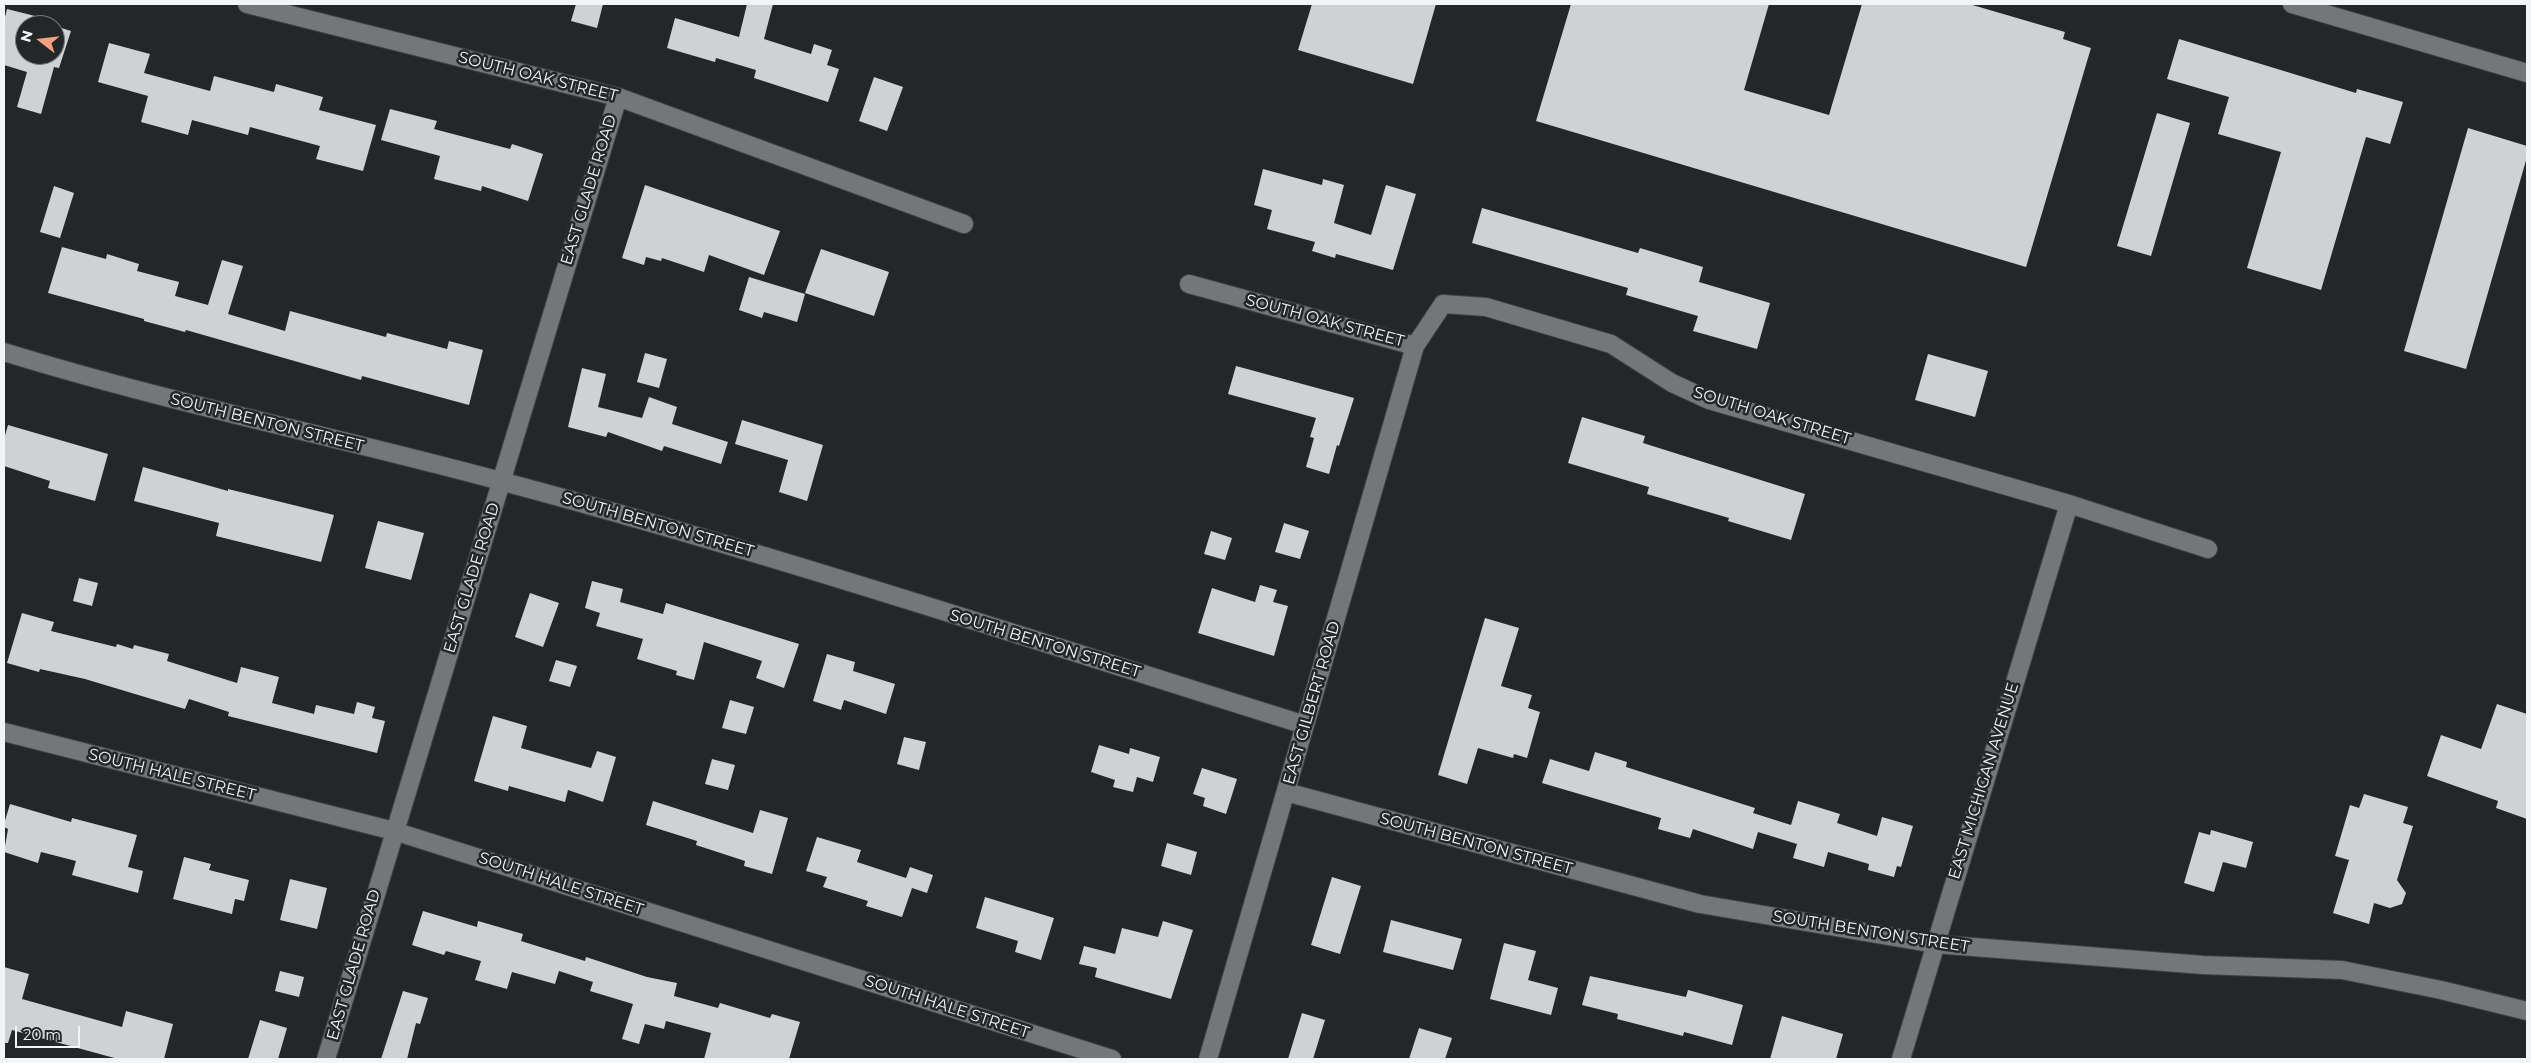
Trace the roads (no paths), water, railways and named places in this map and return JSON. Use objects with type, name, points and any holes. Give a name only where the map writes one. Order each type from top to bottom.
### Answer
[{"type":"street","name":"SOUTH OAK STREET","points":[[247,4],[618,97],[964,224]]},
{"type":"street","points":[[2292,4],[2527,73]]},
{"type":"street","name":"EAST GLADE ROAD","points":[[326,1059],[618,97]]},
{"type":"street","name":"SOUTH OAK STREET","points":[[1189,284],[1415,346],[1442,304],[1486,307],[1611,344],[1672,383],[1709,400],[2069,504],[2208,549]]},
{"type":"street","name":"EAST GILBERT ROAD","points":[[1208,1059],[1415,346]]},
{"type":"street","name":"SOUTH BENTON STREET","points":[[4,352],[172,399],[502,481],[715,540],[1305,725]]},
{"type":"street","name":"EAST MICHIGAN AVENUE","points":[[1901,1059],[2069,504]]},
{"type":"street","name":"SOUTH HALE STREET","points":[[4,732],[394,831],[1112,1059]]},
{"type":"street","name":"SOUTH BENTON STREET","points":[[1286,792],[1700,904],[1935,944],[2203,965],[2342,970],[2441,990],[2527,1011]]}]
